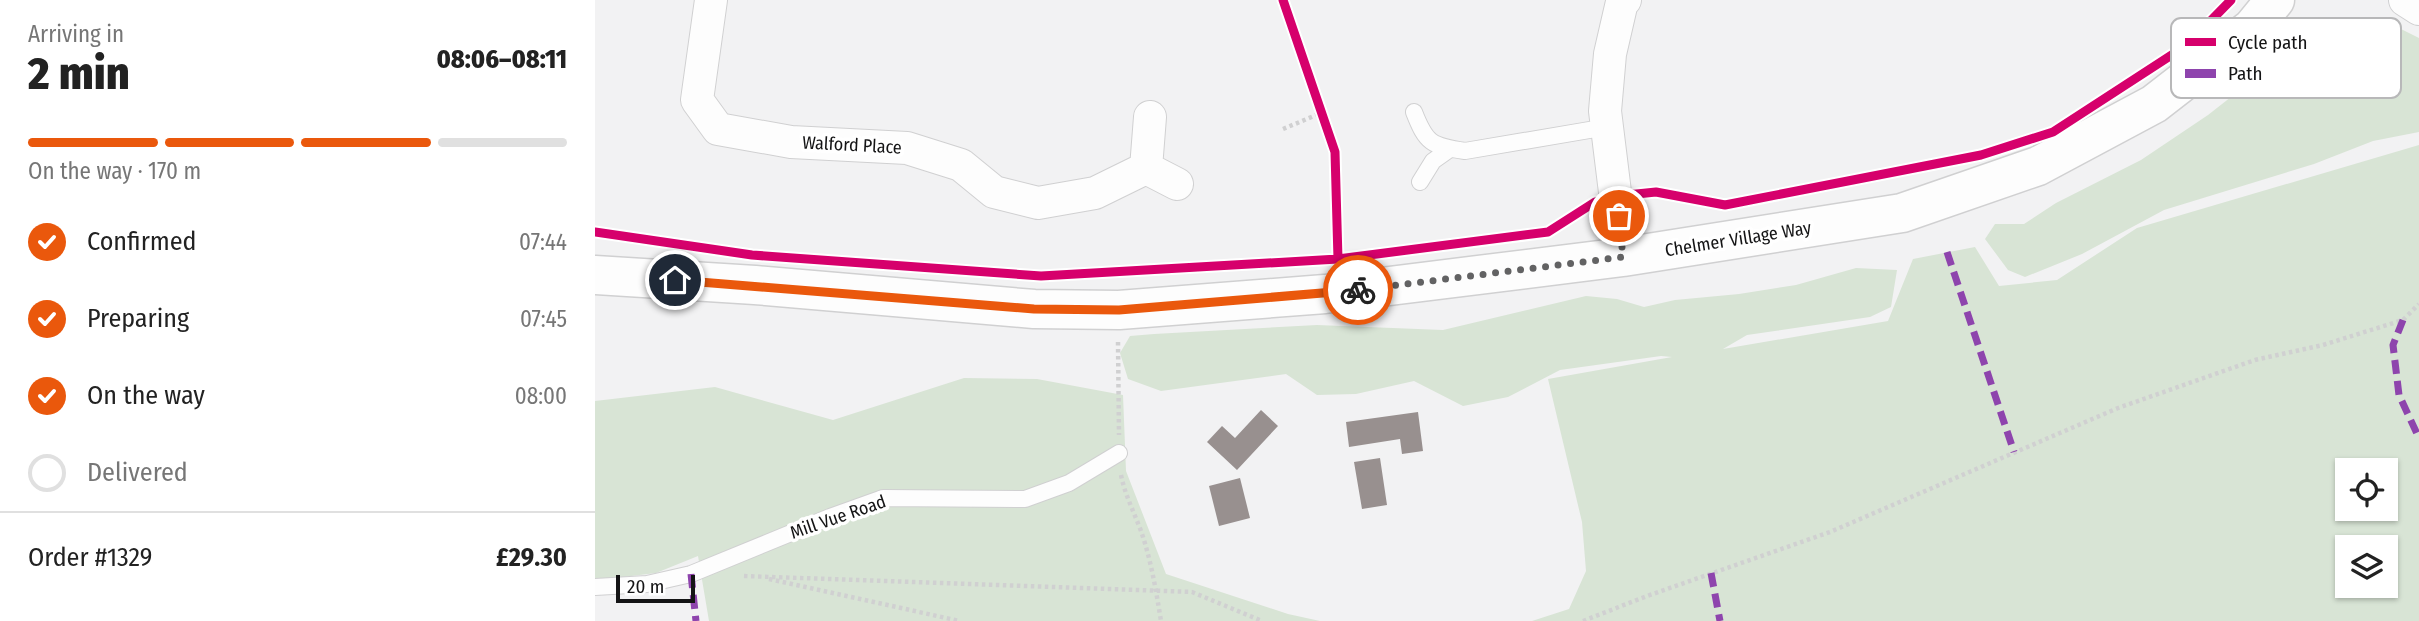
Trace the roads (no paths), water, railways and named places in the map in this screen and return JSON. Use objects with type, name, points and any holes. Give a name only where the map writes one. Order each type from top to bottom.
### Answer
[{"type":"street","name":"Walford Place","points":[[711,0],[697,100],[718,129],[791,142],[907,148],[961,165],[994,192],[1038,203],[1095,193],[1146,168]]},
{"type":"street","points":[[1623,257],[1605,111],[1610,54],[1622,2],[1625,0]]},
{"type":"street","name":"Chelmer Village Way","points":[[2260,18],[2275,0]]},
{"type":"street","points":[[2405,0],[2419,9]]},
{"type":"street","name":"Chelmer Village Way","points":[[595,275],[755,285],[1034,309],[1119,310],[1325,294],[1623,257],[1902,213],[2038,166],[2154,104],[2171,91]]},
{"type":"street","points":[[1150,117],[1146,168],[1177,184]]},
{"type":"lane","points":[[1413,112],[1422,134],[1430,142],[1465,151],[1607,127]]},
{"type":"lane","points":[[1420,182],[1433,161],[1450,149]]},
{"type":"lane","name":"Mill Vue Road","points":[[595,587],[647,584],[691,574],[883,498],[1025,499],[1069,483],[1119,453]]}]
